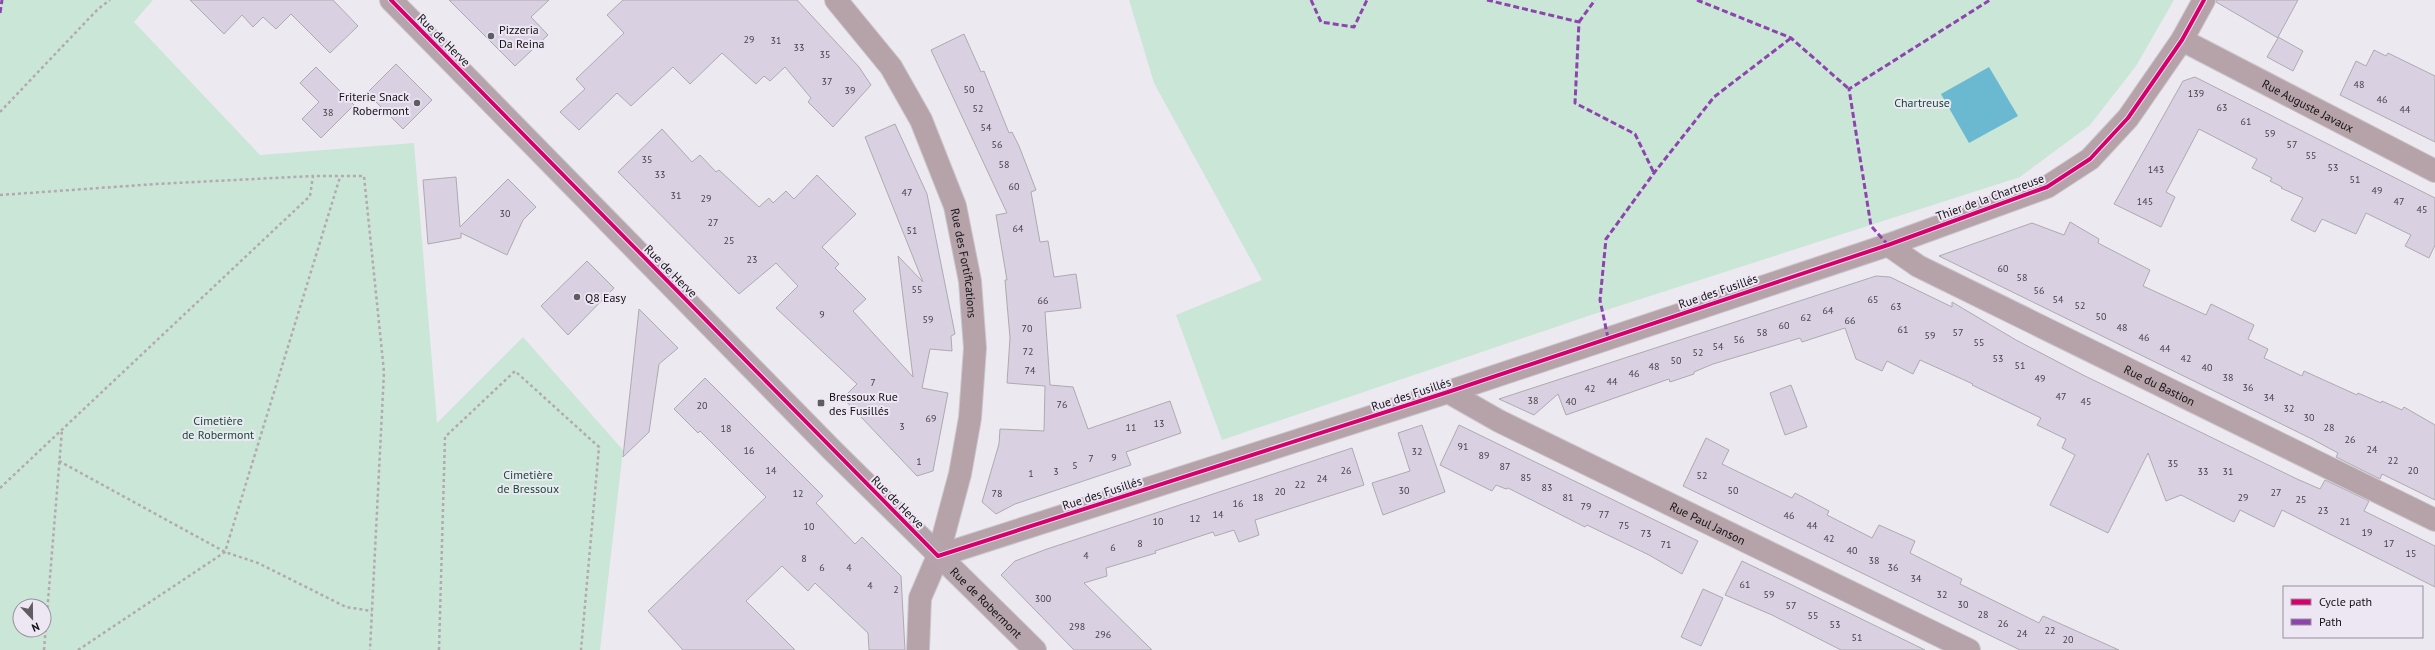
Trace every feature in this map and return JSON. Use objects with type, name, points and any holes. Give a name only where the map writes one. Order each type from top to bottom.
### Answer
[{"type":"main road","name":"Rue de Herve","points":[[391,0],[938,556]]},
{"type":"main road","name":"Rue de Robermont","points":[[938,556],[1035,650]]},
{"type":"street","name":"Thier de la Chartreuse","points":[[1888,244],[2047,188],[2090,159],[2128,118],[2182,40],[2204,0]]},
{"type":"street","name":"Rue des Fortifications","points":[[847,4],[891,68],[921,120],[955,206],[970,281],[975,348],[970,418],[960,474],[938,556],[920,598],[918,650]]},
{"type":"street","name":"Rue Auguste Javaux","points":[[2182,40],[2435,171]]},
{"type":"street","name":"Rue des Fusillés","points":[[938,556],[1448,392],[1888,244]]},
{"type":"street","name":"Rue du Bastion","points":[[1888,244],[1918,266],[2435,520]]},
{"type":"street","name":"Rue Paul Janson","points":[[1448,392],[1499,420],[1968,650]]},
{"type":"path","points":[[0,112],[98,9],[110,0]]},
{"type":"path","points":[[0,488],[310,196],[313,176]]},
{"type":"path","points":[[0,195],[156,184],[313,176],[364,176],[384,372],[370,650]]},
{"type":"path","points":[[78,650],[225,552],[340,177]]},
{"type":"path","points":[[439,650],[445,437],[515,371],[599,447],[582,650]]},
{"type":"path","points":[[44,650],[62,430]]},
{"type":"path","points":[[59,461],[225,552],[258,563],[346,607],[372,610]]},
{"type":"green space","name":"Cimetière de Robermont","points":[[0,0],[153,0],[134,22],[260,155],[414,143],[437,423],[523,337],[623,450],[600,650],[0,650]]},
{"type":"green space","name":"Chartreuse","points":[[1129,0],[2174,0],[2136,66],[2090,125],[2020,177],[1591,315],[1222,440],[1176,315],[1262,280],[1154,83]]},
{"type":"water","points":[[1989,67],[2018,116],[1969,143],[1941,94]]},
{"type":"building","points":[[190,0],[333,0],[358,26],[330,53],[291,14],[276,29],[263,17],[253,27],[242,15],[224,34]]},
{"type":"building","points":[[449,0],[549,0],[531,17],[548,35],[515,66]]},
{"type":"building","points":[[623,0],[797,0],[859,67],[871,85],[833,127],[808,102],[811,98],[785,67],[770,81],[764,76],[756,84],[722,53],[690,84],[673,67],[631,106],[617,93],[579,130],[560,112],[585,89],[576,79],[624,33],[607,15]]},
{"type":"building","points":[[2216,0],[2298,0],[2278,37],[2303,51],[2293,71],[2267,57],[2278,38],[2216,2]]},
{"type":"building","points":[[964,34],[981,72],[984,71],[1009,133],[1012,132],[1019,146],[1036,190],[1031,192],[1040,242],[1048,241],[1054,277],[1076,274],[1081,308],[1045,312],[1050,385],[1073,387],[1088,429],[1170,401],[1181,433],[1126,452],[1131,465],[1015,504],[996,514],[982,502],[999,444],[1000,429],[1044,431],[1045,386],[1007,383],[1010,338],[1005,280],[1007,280],[996,215],[1007,213],[931,50]]},
{"type":"building","points":[[2374,50],[2386,56],[2388,53],[2435,76],[2435,142],[2340,95],[2356,61],[2366,66]]},
{"type":"building","points":[[396,64],[432,100],[403,129],[367,93]]},
{"type":"building","points":[[316,67],[354,105],[321,138],[302,119],[319,102],[300,83]]},
{"type":"building","points":[[2195,77],[2435,198],[2435,245],[2429,258],[2405,246],[2411,235],[2366,213],[2356,234],[2322,219],[2315,232],[2291,220],[2303,198],[2281,188],[2282,187],[2270,181],[2272,178],[2252,168],[2257,159],[2199,129],[2166,192],[2175,197],[2161,227],[2114,204],[2183,81]]},
{"type":"building","points":[[895,124],[927,194],[955,334],[951,336],[952,351],[930,349],[922,388],[948,393],[933,471],[917,476],[843,398],[857,384],[776,308],[798,286],[776,263],[739,294],[618,172],[662,129],[692,162],[700,155],[716,172],[719,170],[759,207],[769,198],[773,203],[786,191],[794,199],[817,175],[856,214],[822,247],[839,264],[835,268],[866,299],[853,311],[913,377],[898,256],[923,282],[865,137]]},
{"type":"building","points":[[456,177],[460,227],[508,179],[536,207],[523,220],[507,255],[461,233],[461,238],[428,244],[423,180]]},
{"type":"building","points":[[2070,222],[2099,239],[2098,243],[2150,270],[2143,286],[2206,315],[2211,304],[2254,325],[2248,339],[2268,349],[2264,358],[2302,376],[2304,371],[2357,395],[2358,393],[2381,403],[2382,401],[2402,410],[2404,407],[2435,425],[2435,500],[2382,474],[2380,479],[2336,457],[2338,453],[2312,439],[1939,256],[2032,223],[2064,235]]},
{"type":"building","name":"Q8 Easy","points":[[587,261],[614,288],[568,335],[541,306]]},
{"type":"building","points":[[1876,276],[1890,277],[1952,307],[1952,302],[2016,340],[2083,375],[2297,479],[2320,489],[2325,480],[2369,501],[2364,511],[2435,546],[2435,587],[2282,510],[2274,527],[2240,510],[2234,522],[2181,495],[2166,501],[2148,453],[2108,533],[2050,505],[2075,455],[2062,448],[2066,439],[2037,425],[2041,418],[1972,385],[1973,384],[1920,360],[1913,374],[1887,361],[1882,371],[1856,359],[1845,328],[1802,342],[1800,338],[1713,364],[1694,372],[1694,374],[1670,382],[1669,379],[1566,415],[1558,394],[1534,415],[1499,399]]},
{"type":"building","points":[[639,309],[678,348],[659,364],[649,432],[623,457]]},
{"type":"building","points":[[705,378],[823,496],[816,503],[855,544],[862,537],[901,576],[905,650],[869,650],[868,633],[815,583],[808,591],[782,566],[746,601],[795,650],[683,650],[648,611],[766,497],[700,431],[698,433],[674,409]]},
{"type":"building","points":[[1791,385],[1807,427],[1785,435],[1770,393]]},
{"type":"building","points":[[1422,425],[1445,492],[1383,515],[1372,483],[1410,471],[1398,433]]},
{"type":"building","points":[[1459,425],[1698,541],[1682,574],[1649,555],[1587,525],[1585,527],[1508,488],[1506,489],[1496,485],[1492,491],[1440,465]]},
{"type":"building","points":[[1706,438],[1729,450],[1722,464],[1792,498],[1795,493],[1829,511],[1827,515],[1872,538],[1879,525],[1915,541],[1910,553],[1962,579],[1960,584],[2039,623],[2043,616],[2119,650],[2020,650],[1683,486]]},
{"type":"building","points":[[1352,448],[1364,485],[1255,520],[1259,535],[1239,542],[1234,530],[1215,536],[1213,532],[1155,551],[1156,553],[1106,568],[1107,576],[1084,583],[1152,650],[1074,650],[1001,575],[1015,561],[1047,549]]},
{"type":"building","points":[[1742,561],[1925,650],[1841,650],[1772,615],[1725,595]]},
{"type":"building","points":[[1703,589],[1723,598],[1701,646],[1681,637]]},
{"type":"marked path","points":[[0,13],[2,0]]},
{"type":"marked path","points":[[1311,0],[1321,22],[1354,27],[1367,0]]},
{"type":"marked path","points":[[1487,0],[1579,22],[1575,103],[1635,134],[1654,173]]},
{"type":"marked path","points":[[1579,22],[1595,0]]},
{"type":"marked path","points":[[1697,0],[1791,38],[1849,89]]},
{"type":"marked path","points":[[1888,245],[1871,226],[1849,89],[1990,0]]},
{"type":"marked path","points":[[1608,338],[1600,300],[1606,239],[1654,173],[1714,97],[1791,38]]},
{"type":"cycle path","points":[[391,0],[938,556],[1448,392],[1888,245],[2047,187],[2090,159],[2128,118],[2182,40],[2204,0]]},
{"type":"place","name":"Pizzeria Da Reina","points":[[491,36]]},
{"type":"place","name":"Friterie Snack Robermont","points":[[417,103]]},
{"type":"place","name":"Q8 Easy","points":[[577,297]]},
{"type":"place","name":"Bressoux Rue des Fusillés","points":[[821,403]]},
{"type":"park label","name":"Cimetière de Bressoux","points":[[528,481]]}]
